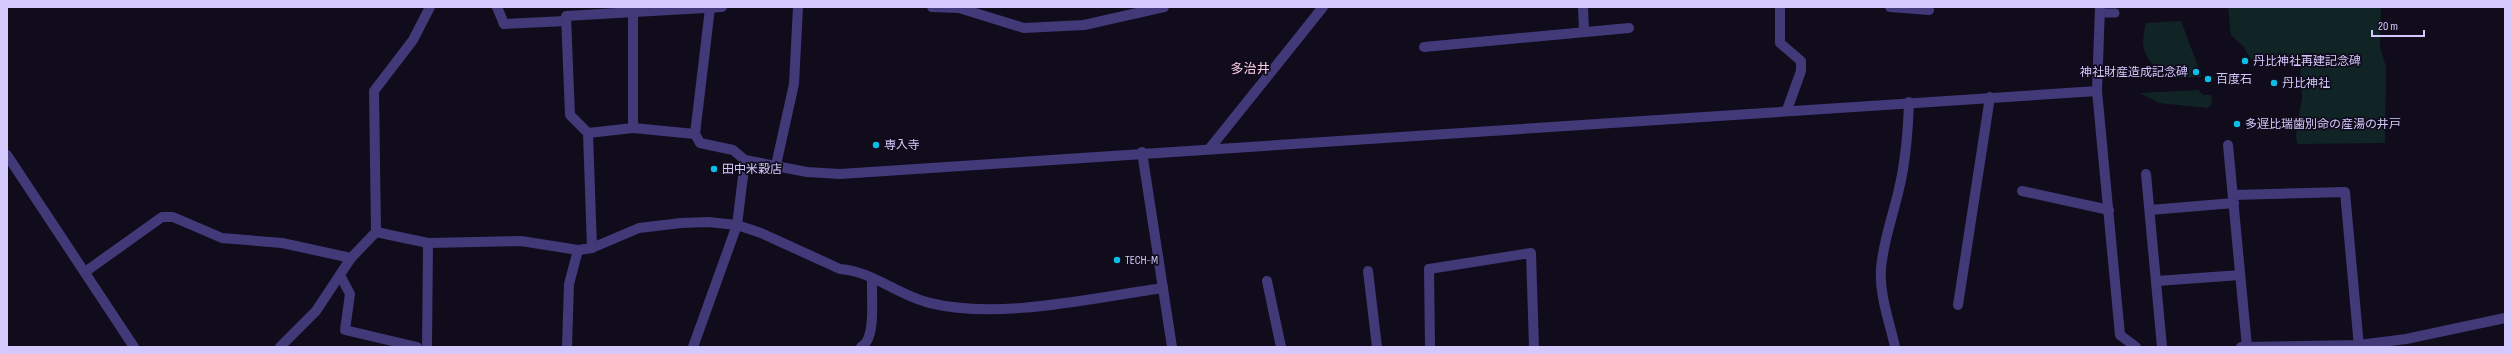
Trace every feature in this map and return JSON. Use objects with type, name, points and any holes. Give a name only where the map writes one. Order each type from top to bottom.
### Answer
[{"type":"street","points":[[280,347],[316,311],[352,258],[376,232],[374,91],[413,40],[430,7]]},
{"type":"street","points":[[497,7],[504,24],[566,21]]},
{"type":"street","points":[[592,248],[588,133],[570,115],[566,16],[633,12],[651,9],[722,7]]},
{"type":"street","points":[[776,165],[794,84],[798,7]]},
{"type":"street","points":[[932,7],[959,8],[1024,28],[1084,24],[1164,7]]},
{"type":"street","points":[[1210,148],[1323,7]]},
{"type":"street","points":[[1582,7],[1584,30]]},
{"type":"street","points":[[1780,7],[1780,43],[1801,61],[1801,71],[1787,110]]},
{"type":"street","points":[[1896,7],[1929,10]]},
{"type":"street","points":[[710,8],[695,134],[700,143],[733,150],[745,160],[807,172],[840,174],[1142,152],[2097,91]]},
{"type":"street","points":[[2100,10],[2097,91],[2120,335],[2136,347]]},
{"type":"street","points":[[633,12],[633,128]]},
{"type":"street","points":[[1424,47],[1584,30],[1629,28]]},
{"type":"street","points":[[1958,305],[1990,97]]},
{"type":"street","points":[[1895,347],[1884,298],[1881,271],[1883,246],[1899,190],[1907,148],[1909,102]]},
{"type":"street","points":[[588,133],[633,128],[695,134]]},
{"type":"street","points":[[2228,145],[2247,347]]},
{"type":"street","points":[[1142,152],[1172,347]]},
{"type":"street","points":[[7,155],[134,347]]},
{"type":"street","points":[[693,347],[738,225],[745,160]]},
{"type":"street","points":[[2146,174],[2162,347]]},
{"type":"street","points":[[2022,191],[2109,210]]},
{"type":"street","points":[[2150,210],[2233,199],[2345,192],[2350,261],[2359,346]]},
{"type":"street","points":[[85,272],[162,217],[173,217],[222,238],[282,243],[352,258]]},
{"type":"street","points":[[376,232],[428,243],[521,242],[578,250],[592,248],[639,228],[681,223],[738,225],[761,233],[840,269],[854,270],[929,303],[965,308],[1022,307],[1163,288]]},
{"type":"street","points":[[427,347],[428,243]]},
{"type":"street","points":[[567,347],[569,284],[578,250]]},
{"type":"street","points":[[1430,347],[1429,269],[1532,253],[1534,347]]},
{"type":"street","points":[[1368,271],[1377,347]]},
{"type":"street","points":[[340,275],[350,294],[346,330],[417,347]]},
{"type":"street","points":[[2157,281],[2240,275]]},
{"type":"street","points":[[860,347],[866,344],[871,336],[872,278]]},
{"type":"street","points":[[1267,281],[1281,347]]},
{"type":"street","points":[[2241,347],[2359,346],[2406,339],[2505,318]]},
{"type":"lane","points":[[2100,10],[2115,13]]},
{"type":"green space","points":[[2228,7],[2381,7],[2380,48],[2386,66],[2385,143],[2297,144],[2296,135],[2302,98],[2300,61],[2258,63],[2251,59],[2243,46],[2231,35]]},
{"type":"green space","points":[[2181,21],[2202,77],[2162,78],[2146,54],[2144,48],[2143,42],[2146,23]]},
{"type":"green space","points":[[2198,90],[2203,95],[2211,95],[2212,103],[2208,108],[2159,103],[2140,93]]},
{"type":"place","name":"丹比神社再建記念碑","points":[[2245,61]]},
{"type":"place","name":"神社財産造成記念碑","points":[[2196,72]]},
{"type":"place","name":"百度石","points":[[2208,79]]},
{"type":"place","name":"丹比神社","points":[[2274,83]]},
{"type":"place","name":"多遅比瑞歯別命の産湯の井戸","points":[[2237,124]]},
{"type":"place","name":"専入寺","points":[[876,145]]},
{"type":"place","name":"田中米穀店","points":[[714,169]]},
{"type":"place","name":"TECH-M","points":[[1117,260]]},
{"type":"district","name":"多治井","points":[[1250,69]]}]
